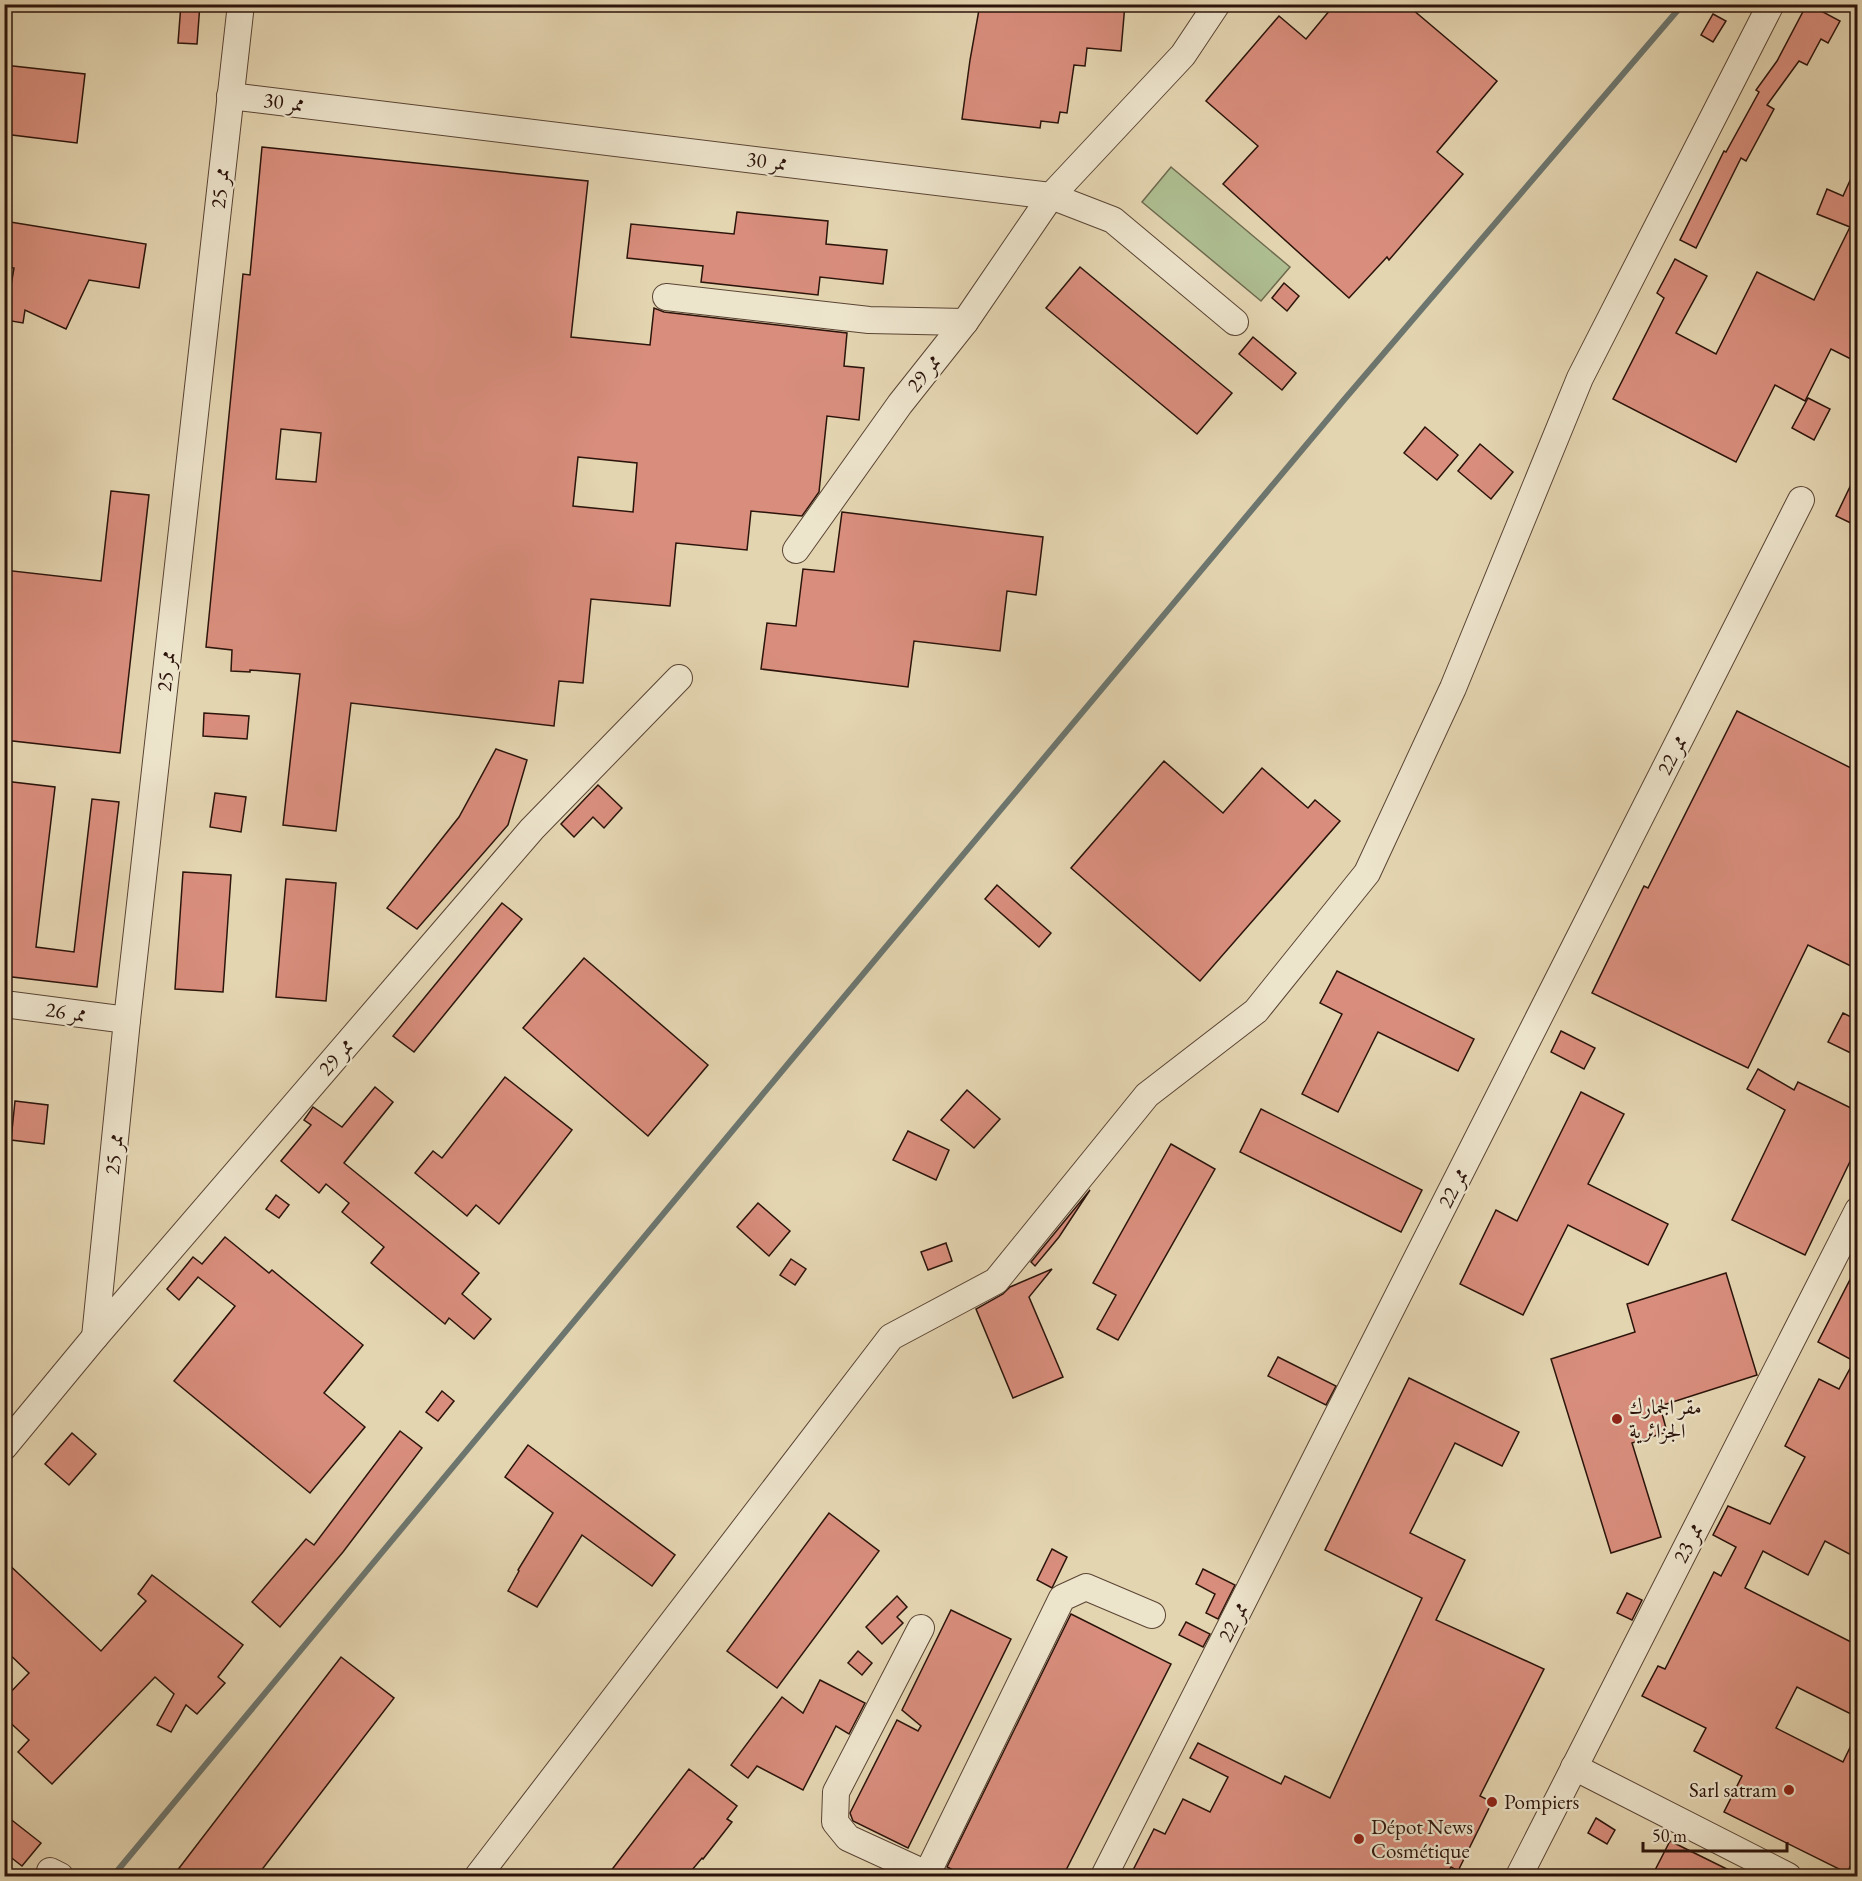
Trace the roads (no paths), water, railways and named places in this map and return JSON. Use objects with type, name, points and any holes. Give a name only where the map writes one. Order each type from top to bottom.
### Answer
[{"type":"lane","name":"ممر 25","points":[[95,1337],[127,1020],[240,4]]},
{"type":"lane","points":[[1051,196],[1183,55],[1217,4]]},
{"type":"lane","points":[[478,1876],[891,1337],[996,1281],[1148,1095],[1256,1011],[1367,873],[1453,688],[1580,378],[1770,4]]},
{"type":"lane","name":"ممر 30","points":[[230,96],[1051,196],[1113,220],[1235,322]]},
{"type":"lane","name":"ممر 29","points":[[796,550],[900,404],[964,322],[1051,196]]},
{"type":"lane","points":[[666,297],[869,320],[964,322]]},
{"type":"lane","name":"ممر 22","points":[[1104,1876],[1801,500]]},
{"type":"lane","name":"ممر 29","points":[[4,1447],[95,1337],[532,829],[679,678]]},
{"type":"lane","name":"ممر 26","points":[[4,1004],[127,1020]]},
{"type":"lane","name":"ممر 23","points":[[1519,1876],[1857,1210]]},
{"type":"lane","points":[[921,1628],[836,1792],[835,1822],[848,1838],[929,1875],[1062,1598],[1086,1587],[1152,1615]]},
{"type":"lane","points":[[1574,1767],[1788,1876]]},
{"type":"waterway","points":[[113,1876],[1343,401],[1683,4]]},
{"type":"place","name":"مقر الجمارك الجزائرية","points":[[1617,1419]]},
{"type":"place","name":"Sarl satram","points":[[1789,1790]]},
{"type":"place","name":"Pompiers","points":[[1492,1802]]},
{"type":"place","name":"Dépot News Cosmétique","points":[[1359,1839]]}]
